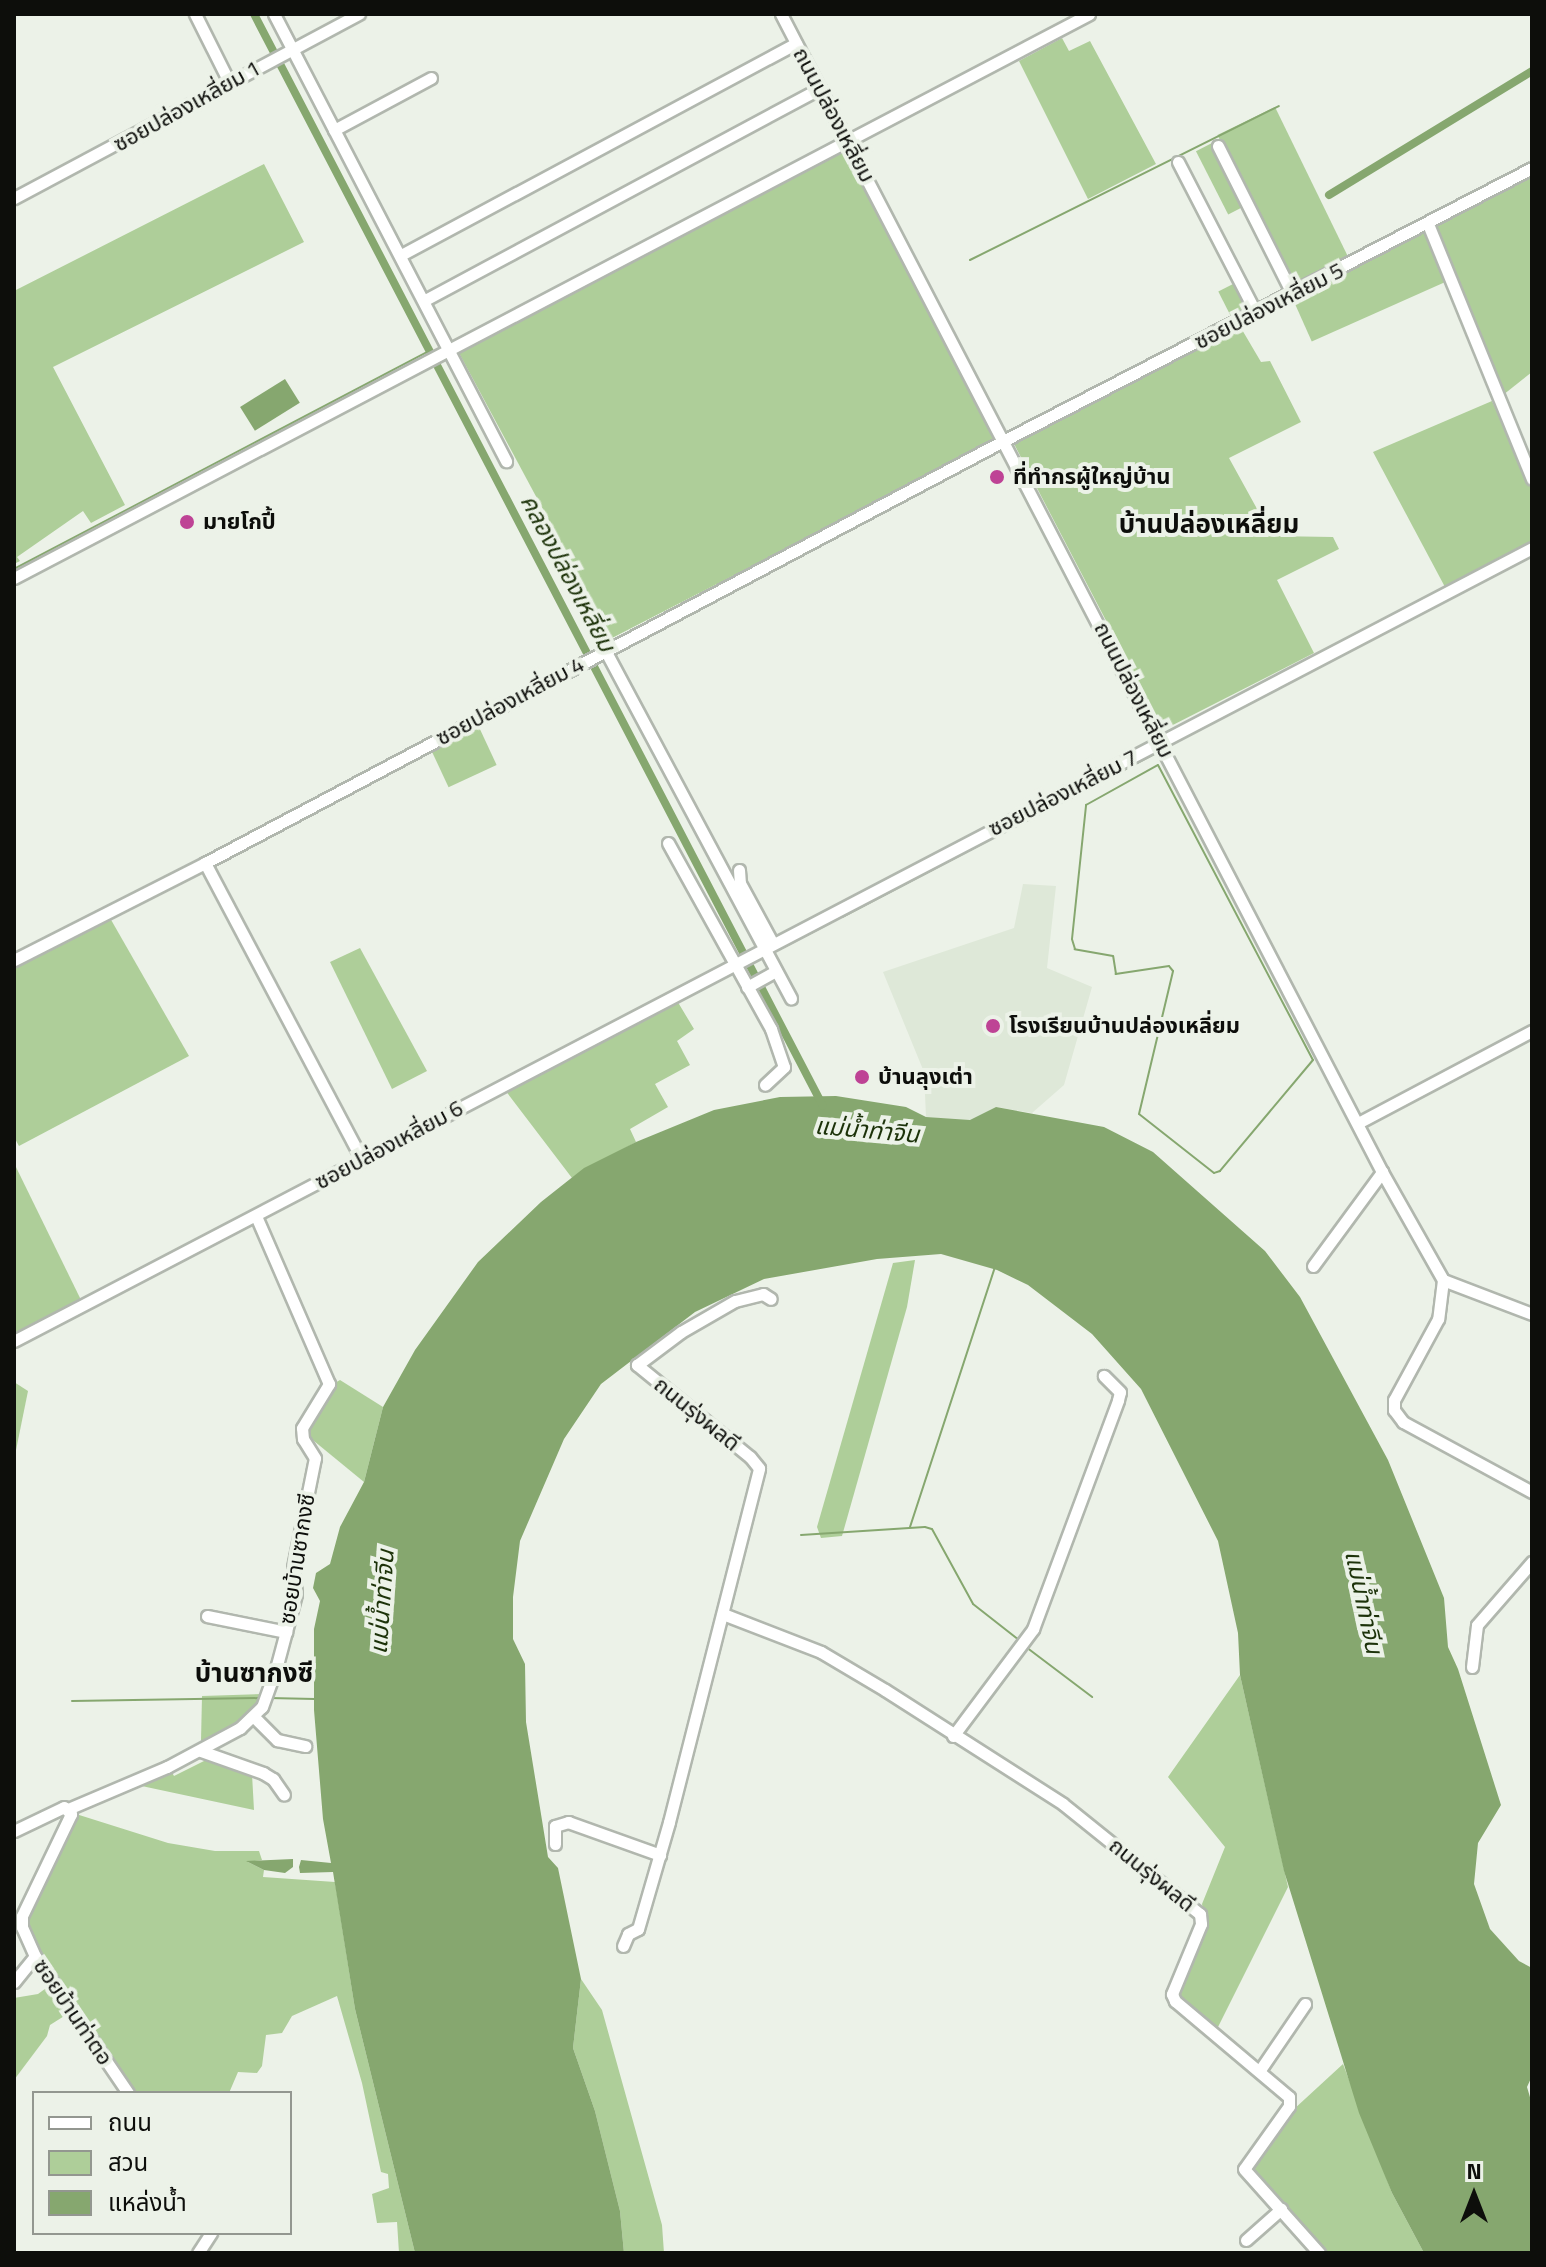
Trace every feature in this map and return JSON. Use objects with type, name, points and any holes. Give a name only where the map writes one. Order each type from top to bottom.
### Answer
[{"type":"street","points":[[195,14],[229,82]]},
{"type":"street","points":[[274,14],[287,51],[334,130],[401,255],[506,461]]},
{"type":"street","name":"ซอยปล่องเหลี่ยม 1","points":[[14,198],[194,105],[229,82],[359,14]]},
{"type":"street","name":"ถนนปล่องเหลี่ยม","points":[[781,14],[1005,440],[1382,1172],[1443,1280]]},
{"type":"street","points":[[14,578],[452,351],[1089,14]]},
{"type":"street","points":[[401,255],[796,43]]},
{"type":"street","points":[[334,130],[431,78]]},
{"type":"street","points":[[425,300],[820,88]]},
{"type":"street","points":[[1218,146],[1292,293]]},
{"type":"street","points":[[1178,162],[1256,313]]},
{"type":"street","name":"ซอยปล่องเหลี่ยม 5","points":[[1005,440],[1532,168]]},
{"type":"street","points":[[1428,224],[1532,479]]},
{"type":"street","name":"ซอยปล่องเหลี่ยม 4","points":[[14,960],[205,863],[1005,440]]},
{"type":"street","name":"ซอยปล่องเหลี่ยม 7","points":[[765,948],[1532,548]]},
{"type":"street","points":[[605,650],[765,948]]},
{"type":"street","points":[[668,843],[750,985],[771,1029],[784,1065],[781,1074],[765,1085]]},
{"type":"street","points":[[205,863],[362,1160]]},
{"type":"street","points":[[739,870],[740,883],[772,973],[791,998]]},
{"type":"street","name":"ซอยปล่องเหลี่ยม 6","points":[[14,1341],[765,948]]},
{"type":"street","points":[[750,985],[772,973]]},
{"type":"street","points":[[1358,1123],[1532,1031]]},
{"type":"street","points":[[1313,1266],[1382,1172]]},
{"type":"street","name":"ซอยบ้านซากงซี","points":[[68,1809],[201,1751],[254,1717],[268,1693],[296,1594],[293,1567],[315,1458],[303,1439],[302,1428],[329,1384],[256,1216]]},
{"type":"street","points":[[1532,1314],[1443,1280],[1438,1319],[1394,1400],[1394,1410],[1403,1422],[1532,1492]]},
{"type":"street","name":"ถนนรุ่งผลดี","points":[[623,1946],[628,1934],[638,1929],[660,1855],[759,1468],[750,1457],[637,1365],[681,1332],[735,1301],[758,1294],[771,1299]]},
{"type":"street","points":[[953,1736],[1033,1629],[1118,1400],[1120,1392],[1104,1376]]},
{"type":"street","points":[[1472,1667],[1477,1625],[1532,1562]]},
{"type":"street","name":"ถนนรุ่งผลดี","points":[[723,1614],[821,1652],[1063,1804],[1200,1914],[1201,1924],[1172,1994],[1175,2001],[1285,2092],[1290,2102],[1244,2169],[1319,2253]]},
{"type":"street","points":[[207,1616],[286,1632]]},
{"type":"street","points":[[254,1717],[277,1740],[305,1746]]},
{"type":"street","points":[[201,1751],[263,1773],[273,1779],[284,1795]]},
{"type":"street","points":[[14,1831],[64,1807],[68,1809]]},
{"type":"street","name":"ซอยบ้านท่าตอ","points":[[68,1809],[70,1819],[22,1916],[25,1938],[127,2091]]},
{"type":"street","points":[[555,1844],[555,1826],[568,1822],[660,1855]]},
{"type":"street","points":[[14,1982],[35,1956]]},
{"type":"street","points":[[1260,2070],[1305,2004]]},
{"type":"street","points":[[1246,2240],[1281,2209]]},
{"type":"street","points":[[198,2253],[210,2235]]},
{"type":"shaded area","name":"โรงเรียนบ้านปล่องเหลี่ยม","points":[[1023,884],[1056,886],[1047,968],[1092,987],[1064,1085],[1032,1113],[996,1107],[970,1121],[926,1117],[924,1072],[883,972],[1014,928]]},
{"type":"green space","points":[[1062,38],[1069,51],[1090,41],[1156,164],[1088,199],[1019,61]]},
{"type":"green space","points":[[1275,107],[1350,260],[1292,288],[1217,135]]},
{"type":"green space","points":[[1212,143],[1244,206],[1228,214],[1196,151]]},
{"type":"green space","points":[[843,149],[996,436],[993,442],[612,638],[459,353]]},
{"type":"green space","points":[[264,164],[304,242],[53,367],[125,505],[91,523],[83,511],[17,557],[20,561],[14,564],[14,291]]},
{"type":"green space","points":[[1532,174],[1532,372],[1503,395],[1434,226]]},
{"type":"green space","points":[[1425,232],[1447,281],[1312,342],[1290,292]]},
{"type":"green space","points":[[1237,282],[1251,310],[1232,319],[1218,292]]},
{"type":"green space","points":[[1241,328],[1261,362],[1270,361],[1301,422],[1229,458],[1272,536],[1333,537],[1339,549],[1277,580],[1314,653],[1163,730],[1013,442]]},
{"type":"green space","points":[[1492,401],[1532,490],[1532,542],[1445,587],[1373,452]]},
{"type":"green space","points":[[478,725],[497,765],[449,787],[430,747]]},
{"type":"green space","points":[[110,918],[189,1056],[19,1146],[14,1137],[14,968]]},
{"type":"green space","points":[[360,948],[427,1071],[392,1089],[330,962]]},
{"type":"green space","points":[[676,999],[694,1029],[677,1041],[690,1065],[655,1084],[668,1107],[630,1129],[636,1142],[572,1178],[505,1090]]},
{"type":"green space","points":[[14,1163],[81,1300],[14,1335]]},
{"type":"green space","points":[[915,1260],[907,1307],[842,1536],[821,1538],[817,1527],[893,1263]]},
{"type":"green space","points":[[340,1380],[383,1407],[364,1482],[303,1432],[333,1384]]},
{"type":"green space","points":[[14,1382],[28,1391],[14,1460]]},
{"type":"green space","points":[[1240,1675],[1288,1887],[1216,2031],[1174,1994],[1205,1919],[1202,1904],[1225,1847],[1168,1777]]},
{"type":"green space","points":[[264,1694],[255,1708],[236,1723],[201,1741],[202,1696]]},
{"type":"green space","points":[[210,1758],[252,1774],[254,1810],[137,1785],[170,1769],[174,1776]]},
{"type":"green space","points":[[76,1814],[168,1843],[215,1851],[259,1851],[262,1860],[248,1862],[264,1870],[263,1877],[335,1882],[355,2009],[415,2253],[399,2253],[397,2222],[377,2223],[372,2194],[389,2188],[388,2174],[381,2172],[362,2083],[337,1996],[292,2016],[282,2033],[266,2035],[262,2066],[257,2073],[238,2072],[230,2091],[131,2091],[25,1933],[28,1908]]},
{"type":"green space","points":[[581,1979],[602,2010],[662,2225],[664,2253],[624,2253],[620,2211],[595,2111],[573,2048]]},
{"type":"green space","points":[[49,1986],[69,2013],[50,2025],[47,2036],[14,2080],[14,1998],[38,1994]]},
{"type":"green space","points":[[1343,2064],[1392,2193],[1424,2253],[1325,2253],[1252,2175],[1250,2166],[1293,2110]]},
{"type":"water","points":[[285,379],[300,403],[255,431],[240,407]]},
{"type":"water","name":"แม่น้ำท่าจีน","points":[[836,1096],[906,1107],[926,1117],[970,1120],[996,1107],[1104,1127],[1153,1152],[1265,1251],[1300,1297],[1388,1460],[1444,1598],[1448,1647],[1458,1669],[1501,1805],[1478,1843],[1474,1884],[1490,1929],[1519,1961],[1532,1968],[1532,2076],[1527,2087],[1532,2104],[1532,2253],[1424,2253],[1392,2193],[1359,2113],[1284,1871],[1240,1675],[1238,1633],[1218,1541],[1141,1389],[1092,1334],[1028,1285],[997,1270],[941,1254],[877,1259],[764,1279],[695,1312],[601,1384],[564,1439],[520,1541],[513,1597],[513,1639],[525,1664],[526,1722],[548,1857],[558,1868],[581,1979],[573,2048],[595,2111],[620,2211],[624,2253],[415,2253],[355,2009],[333,1872],[300,1873],[299,1867],[301,1860],[331,1863],[323,1819],[314,1710],[314,1629],[320,1601],[313,1588],[316,1573],[330,1564],[340,1527],[364,1482],[383,1407],[415,1350],[478,1262],[541,1202],[584,1168],[636,1142],[714,1110],[780,1097]]},
{"type":"water","points":[[293,1859],[293,1867],[285,1873],[264,1870],[246,1861]]},
{"type":"waterway","name":"คลองปล่องเหลี่ยม","points":[[254,14],[823,1106]]},
{"type":"waterway","points":[[1329,195],[1532,71]]},
{"type":"waterway","points":[[970,260],[1279,106]]},
{"type":"waterway","points":[[14,569],[429,351]]},
{"type":"waterway","points":[[1065,801],[1158,752]]},
{"type":"waterway","points":[[1158,765],[1313,1060],[1220,1171],[1214,1173],[1139,1114],[1173,971],[1169,966],[1116,974],[1113,956],[1075,949],[1072,939],[1086,805],[1158,765]]},
{"type":"waterway","points":[[842,917],[1052,807]]},
{"type":"waterway","points":[[774,952],[830,923]]},
{"type":"waterway","points":[[750,965],[762,958]]},
{"type":"waterway","points":[[173,1264],[253,1224]]},
{"type":"waterway","points":[[910,1527],[995,1267]]},
{"type":"waterway","points":[[801,1535],[932,1529],[973,1604],[1019,1640]]},
{"type":"waterway","points":[[1026,1647],[1092,1697]]},
{"type":"waterway","points":[[72,1701],[259,1698]]},
{"type":"waterway","points":[[269,1698],[315,1699]]},
{"type":"place","name":"ที่ทำกรผู้ใหญ่บ้าน","points":[[997,477]]},
{"type":"place","name":"มายโกปี้","points":[[187,522]]},
{"type":"place","name":"โรงเรียนบ้านปล่องเหลี่ยม","points":[[993,1026]]},
{"type":"place","name":"บ้านลุงเต่า","points":[[862,1077]]},
{"type":"district","name":"บ้านปล่องเหลี่ยม","points":[[1209,524]]},
{"type":"district","name":"บ้านซากงซี","points":[[254,1673]]}]
